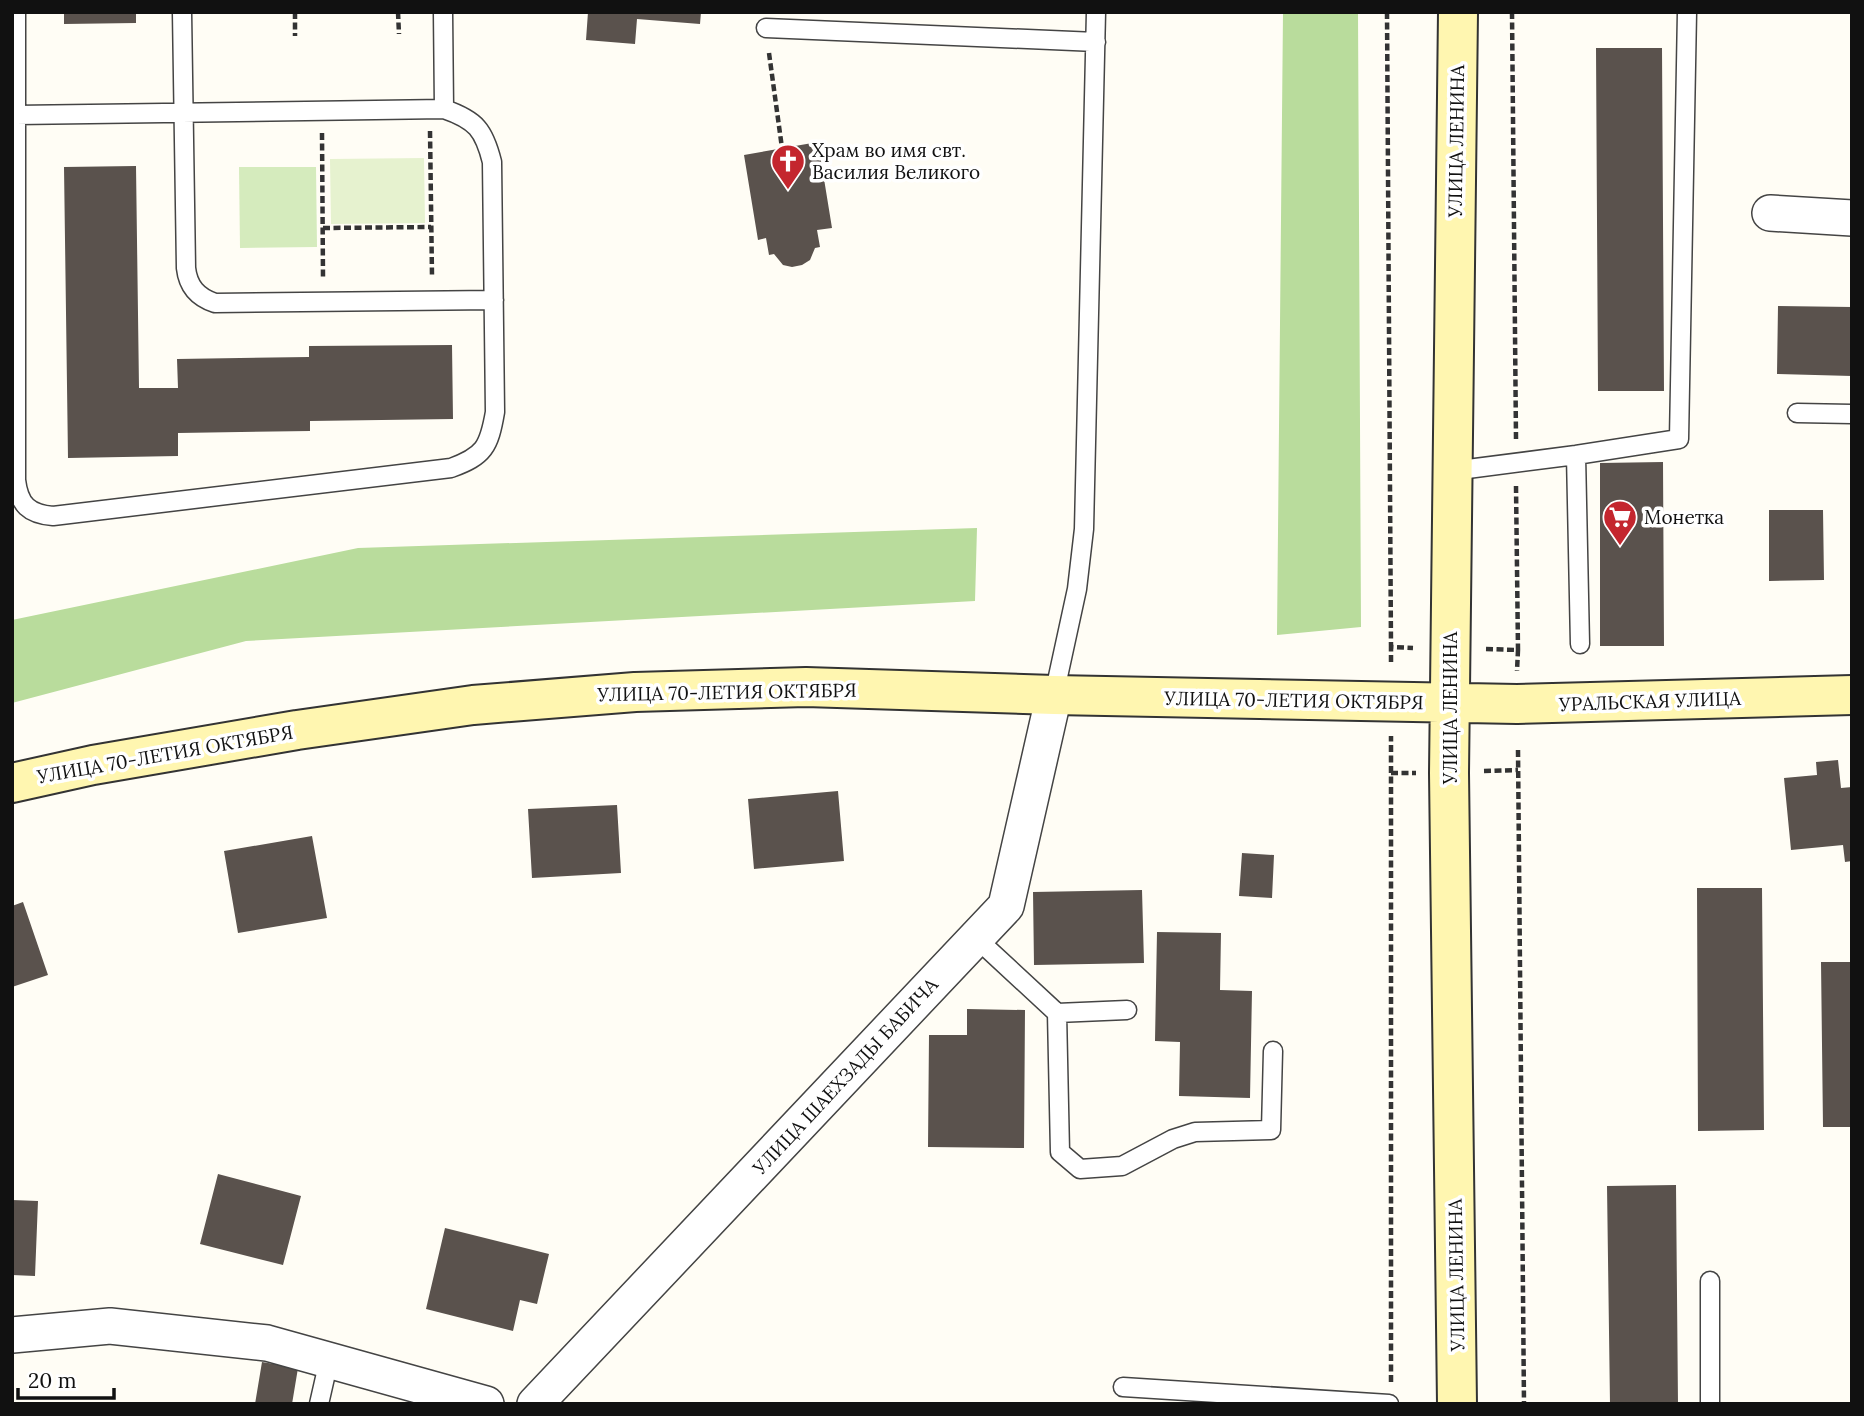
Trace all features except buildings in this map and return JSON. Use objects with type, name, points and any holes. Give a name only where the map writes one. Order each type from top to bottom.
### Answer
[{"type":"main road","name":"УЛИЦА ЛЕНИНА","points":[[1457,1404],[1449,703],[1458,12]]},
{"type":"main road","name":"УЛИЦА 70-ЛЕТИЯ ОКТЯБРЯ","points":[[12,783],[93,765],[297,730],[486,704],[635,692],[806,687],[1449,703]]},
{"type":"main road","name":"УРАЛЬСКАЯ УЛИЦА","points":[[1449,703],[1590,704],[1852,695]]},
{"type":"street","points":[[1770,213],[1852,218]]},
{"type":"street","name":"УЛИЦА ШАЕХЗАДЫ БАБИЧА","points":[[535,1404],[1006,906],[1054,695]]},
{"type":"street","points":[[12,1335],[110,1326],[267,1343],[486,1404]]},
{"type":"lane","points":[[16,12],[16,115],[16,480],[18,493],[28,509],[40,515],[54,516],[451,468],[481,452],[491,436],[495,412],[492,162],[486,140],[475,125],[461,115],[437,109],[16,115]]},
{"type":"lane","points":[[182,12],[186,268],[187,278],[197,294],[215,303],[494,300]]},
{"type":"lane","points":[[437,109],[443,12]]},
{"type":"lane","points":[[1054,695],[1077,589],[1084,529],[1096,12]]},
{"type":"lane","points":[[1452,471],[1679,439],[1687,12]]},
{"type":"lane","points":[[766,28],[1096,42]]},
{"type":"lane","points":[[1797,413],[1852,414]]},
{"type":"lane","points":[[1576,455],[1580,643]]},
{"type":"lane","points":[[976,938],[1057,1013],[1127,1010]]},
{"type":"lane","points":[[1057,1013],[1060,1152],[1080,1169],[1122,1166],[1173,1139],[1195,1132],[1271,1130],[1273,1051]]},
{"type":"lane","points":[[1710,1281],[1710,1404]]},
{"type":"lane","points":[[319,1404],[329,1360]]},
{"type":"lane","points":[[1123,1387],[1390,1397]]},
{"type":"path","points":[[295,12],[295,36]]},
{"type":"path","points":[[398,12],[398,34]]},
{"type":"path","points":[[1387,12],[1391,662]]},
{"type":"path","points":[[1512,12],[1518,650],[1516,683]]},
{"type":"path","points":[[766,28],[782,148]]},
{"type":"path","points":[[432,300],[431,227],[437,109]]},
{"type":"path","points":[[321,111],[324,302]]},
{"type":"path","points":[[323,228],[431,227]]},
{"type":"path","points":[[1391,647],[1413,648]]},
{"type":"path","points":[[1481,649],[1518,650]]},
{"type":"path","points":[[1390,1397],[1391,733]]},
{"type":"path","points":[[1518,750],[1524,1404]]},
{"type":"path","points":[[1483,771],[1518,770]]},
{"type":"path","points":[[1391,773],[1417,772]]},
{"type":"green space","points":[[1283,12],[1358,12],[1361,627],[1277,635]]},
{"type":"green space","points":[[424,158],[425,223],[331,224],[330,159]]},
{"type":"green space","points":[[239,167],[316,167],[317,247],[240,248]]},
{"type":"green space","points":[[977,528],[975,601],[246,641],[12,703],[12,620],[358,548]]},
{"type":"place","name":"Храм во имя свт. Василия Великого","points":[[788,191]]},
{"type":"place","name":"Монетка","points":[[1620,547]]}]
